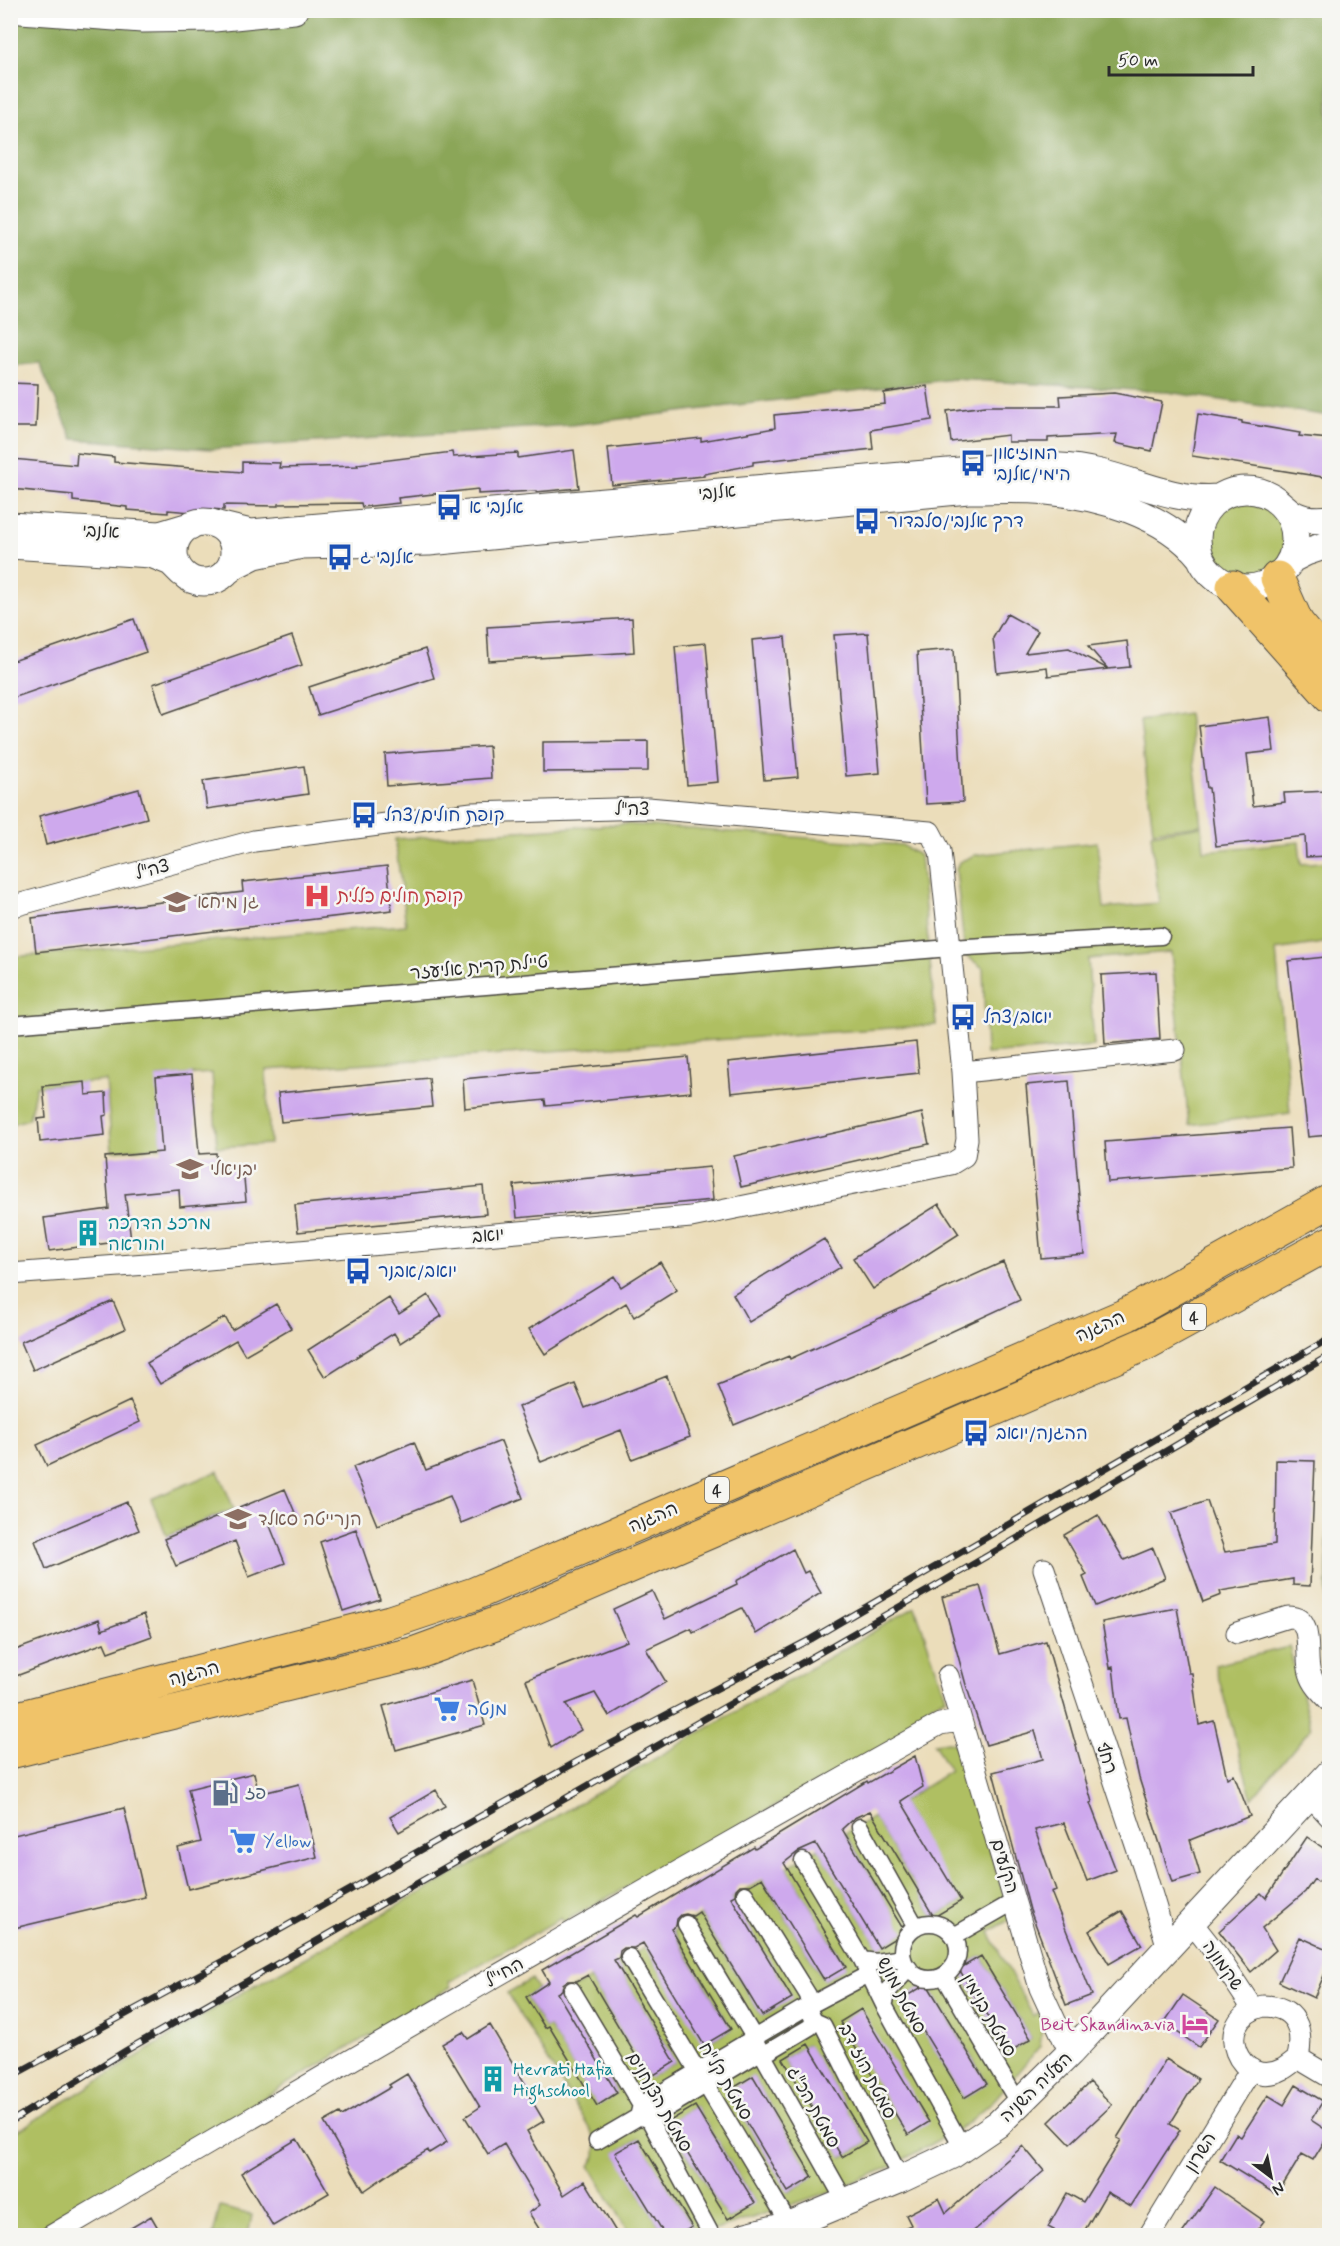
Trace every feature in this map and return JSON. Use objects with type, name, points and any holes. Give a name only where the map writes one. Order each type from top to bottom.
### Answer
[{"type":"highway","points":[[1285,569],[1297,623],[1329,662]]},
{"type":"highway","points":[[1233,587],[1329,696]]},
{"type":"highway","name":"ההגנה","points":[[10,1720],[390,1622],[474,1594],[1126,1315],[1329,1201]]},
{"type":"highway","name":"ההגנה","points":[[10,1752],[416,1653],[512,1618],[1145,1344],[1329,1243]]},
{"type":"highway","points":[[10,1693],[22,1699],[74,1704]]},
{"type":"street","points":[[21,10],[142,19],[214,18],[294,10]]},
{"type":"street","name":"אלנבי","points":[[10,526],[160,535],[202,525],[251,533],[1017,466],[1094,471],[1184,497],[1218,498]]},
{"type":"street","name":"אלנבי","points":[[226,572],[255,555],[302,545],[429,542],[968,490],[1047,491],[1094,499],[1136,514],[1176,533],[1200,557]]},
{"type":"street","points":[[1329,519],[1307,519],[1291,513],[1273,497],[1260,491],[1231,492],[1218,498],[1206,510],[1199,525],[1197,541],[1200,557],[1208,571],[1219,581],[1233,587],[1256,588],[1306,552],[1329,544]]},
{"type":"street","points":[[1284,507],[1292,519],[1296,532],[1296,546],[1285,569]]},
{"type":"street","points":[[202,525],[222,529],[229,536],[233,545],[232,564],[226,572],[220,578],[205,582],[196,581],[182,573],[175,557],[175,548],[183,532],[202,525]]},
{"type":"street","name":"אלנבי","points":[[10,545],[151,554],[171,562],[182,573]]},
{"type":"street","name":"צה\"ל","points":[[10,907],[254,841],[472,813],[648,808],[930,832],[940,851],[963,1072],[967,1139],[966,1149],[960,1160]]},
{"type":"street","name":"טיילת קרית אליעזר","points":[[10,1025],[950,948],[1161,936]]},
{"type":"street","points":[[963,1072],[1175,1050]]},
{"type":"street","name":"יואב","points":[[10,1274],[691,1217],[951,1164],[960,1160]]},
{"type":"street","name":"רחף","points":[[1044,1569],[1168,1948]]},
{"type":"street","points":[[1238,1634],[1288,1617],[1300,1621],[1306,1631],[1311,1676],[1329,1701]]},
{"type":"street","name":"הקלעים","points":[[948,1676],[1040,1988],[1070,2053]]},
{"type":"street","name":"החי\"ל","points":[[51,2235],[262,2111],[843,1778],[940,1724],[953,1722],[962,1725]]},
{"type":"street","name":"העליה השניה","points":[[746,2235],[780,2230],[901,2179],[963,2148],[998,2124],[1070,2053],[1329,1773]]},
{"type":"street","points":[[1309,1794],[1329,1817]]},
{"type":"street","points":[[860,1827],[916,1927]]},
{"type":"street","name":"סמטת מונש","points":[[803,1861],[866,1967],[884,2005],[963,2148]]},
{"type":"street","name":"סמטת הוז דב","points":[[746,1894],[808,1995],[810,2004],[901,2179]]},
{"type":"street","points":[[954,1936],[1015,1901]]},
{"type":"street","points":[[930,1923],[939,1924],[954,1936],[958,1954],[951,1970],[944,1976],[926,1979],[918,1976],[906,1963],[903,1945],[907,1936],[916,1927],[930,1923]]},
{"type":"street","name":"שקמונה","points":[[1192,1923],[1218,1956],[1253,2009]]},
{"type":"street","name":"סמטת הכ\"ג","points":[[686,1924],[756,2039],[846,2203]]},
{"type":"street","name":"סמטת קל\"ח","points":[[629,1957],[702,2078],[780,2230]]},
{"type":"street","points":[[597,2141],[702,2078],[801,2010],[817,2014],[866,1967],[876,1962],[906,1963]]},
{"type":"street","points":[[884,2005],[889,1990],[906,1963]]},
{"type":"street","name":"סמטת בנימין","points":[[944,1976],[1018,2104]]},
{"type":"street","name":"סמטת הצנחנים","points":[[572,1990],[712,2235]]},
{"type":"street","points":[[1273,2006],[1283,2010],[1298,2024],[1300,2034],[1298,2058],[1282,2070],[1272,2073],[1261,2073],[1251,2069],[1242,2063],[1236,2054],[1233,2044],[1237,2023],[1253,2009],[1273,2006]]},
{"type":"street","points":[[1298,2058],[1329,2077]]},
{"type":"street","name":"השרון","points":[[1149,2235],[1251,2069]]},
{"type":"green space","points":[[10,11],[1329,11],[1329,416],[1167,392],[954,379],[571,425],[211,449],[73,439],[39,363],[11,366]]},
{"type":"green space","points":[[1239,500],[1255,500],[1269,506],[1280,517],[1286,531],[1286,547],[1280,561],[1269,572],[1255,578],[1239,578],[1225,572],[1214,561],[1208,547],[1208,531],[1214,517],[1225,506]]},
{"type":"green space","points":[[1188,714],[1202,825],[1153,831],[1140,721]]},
{"type":"green space","points":[[624,824],[902,845],[920,856],[936,1025],[266,1070],[270,1144],[217,1147],[212,1073],[157,1077],[162,1147],[112,1151],[106,1081],[36,1086],[29,1119],[11,1124],[11,957],[406,925],[395,839]]},
{"type":"green space","points":[[1202,826],[1204,851],[1299,842],[1301,864],[1329,861],[1329,942],[1276,950],[1290,1113],[1189,1125],[1171,952],[1088,959],[1094,1046],[986,1054],[983,968],[965,955],[956,870],[959,862],[975,855],[1097,842],[1104,908],[1159,903],[1151,834]]},
{"type":"green space","points":[[1329,1447],[1329,1631],[1326,1619]]},
{"type":"green space","points":[[218,1471],[234,1509],[167,1536],[151,1499]]},
{"type":"green space","points":[[915,1607],[946,1697],[928,1706],[932,1720],[563,1922],[561,1918],[449,1982],[451,1987],[31,2235],[11,2236],[11,2135],[225,2002],[519,1838]]},
{"type":"green space","points":[[1289,1647],[1311,1728],[1252,1799],[1215,1665]]},
{"type":"green space","points":[[953,1743],[960,1753],[1011,1919],[989,1932],[1033,2016],[1040,2012],[1043,2019],[1040,2046],[995,2099],[967,2124],[890,2167],[832,2191],[701,2235],[678,2235],[692,2227],[638,2139],[616,2153],[665,2235],[631,2235],[590,2166],[596,2156],[597,2141],[507,1993],[532,1979],[538,1989],[526,1997],[545,2028],[549,2026],[597,2105],[617,2093],[558,1996],[590,1979],[650,2077],[675,2062],[616,1964],[646,1947],[705,2045],[731,2029],[673,1931],[701,1915],[762,2016],[791,1998],[731,1898],[763,1880],[824,1980],[846,1966],[786,1867],[819,1848],[879,1948],[904,1932],[845,1833],[874,1817],[934,1917],[960,1902],[901,1802],[950,1771],[934,1744]],"holes":[[[981,1956],[1031,2039],[1010,2052],[960,1969]],[[927,1984],[987,2083],[964,2098],[904,1998]],[[807,2044],[867,2142],[843,2157],[783,2059]],[[753,2077],[813,2177],[789,2192],[728,2092]],[[695,2106],[755,2202],[728,2219],[668,2123]]]},
{"type":"green space","points":[[220,2207],[252,2215],[248,2235],[213,2235]]},
{"type":"building","points":[[10,383],[38,384],[36,427],[10,427]]},
{"type":"building","points":[[927,386],[932,420],[871,430],[873,449],[753,462],[753,465],[704,474],[704,476],[612,485],[608,448],[701,438],[701,441],[775,428],[774,415],[885,404],[884,393]]},
{"type":"building","points":[[1114,393],[1162,402],[1152,451],[1115,443],[1117,434],[1048,438],[1048,442],[1008,442],[1008,435],[951,442],[947,411],[986,406],[1061,406],[1060,396]]},
{"type":"building","points":[[1198,414],[1300,433],[1299,436],[1329,439],[1329,478],[1192,456]]},
{"type":"building","points":[[574,450],[579,488],[478,494],[478,489],[398,498],[399,503],[362,507],[361,503],[224,505],[224,510],[210,509],[203,513],[168,510],[168,513],[127,510],[127,507],[73,501],[73,495],[11,489],[13,459],[76,465],[77,453],[114,457],[114,462],[242,472],[242,462],[280,463],[279,468],[358,466],[357,464],[452,452],[453,457],[518,453],[518,458]]},
{"type":"building","points":[[1007,614],[1038,631],[1025,653],[1069,648],[1108,669],[1048,676],[1047,667],[997,673],[993,638]]},
{"type":"building","points":[[632,618],[634,652],[489,661],[487,627]]},
{"type":"building","points":[[134,619],[146,652],[10,699],[10,662]]},
{"type":"building","points":[[868,633],[880,773],[846,776],[834,635]]},
{"type":"building","points":[[292,636],[302,665],[163,714],[153,684]]},
{"type":"building","points":[[785,637],[798,777],[764,780],[752,640]]},
{"type":"building","points":[[1127,641],[1130,667],[1108,669],[1088,646]]},
{"type":"building","points":[[706,643],[718,782],[687,785],[675,646]]},
{"type":"building","points":[[425,649],[434,678],[318,715],[309,687]]},
{"type":"building","points":[[954,649],[963,802],[926,804],[917,652]]},
{"type":"building","points":[[1270,717],[1274,751],[1247,754],[1253,806],[1285,802],[1284,793],[1329,791],[1329,856],[1306,857],[1305,836],[1216,846],[1199,726]]},
{"type":"building","points":[[648,741],[648,771],[543,772],[543,742]]},
{"type":"building","points":[[489,746],[491,778],[387,786],[385,754]]},
{"type":"building","points":[[304,766],[308,794],[207,809],[203,781]]},
{"type":"building","points":[[139,789],[147,818],[46,845],[39,816]]},
{"type":"building","points":[[387,866],[392,910],[36,952],[32,918],[243,892],[242,882]]},
{"type":"building","points":[[1325,957],[1329,996],[1329,1135],[1308,1137],[1288,961]]},
{"type":"building","points":[[1156,972],[1160,1039],[1105,1044],[1101,975]]},
{"type":"building","points":[[916,1042],[919,1073],[731,1093],[728,1062]]},
{"type":"building","points":[[688,1057],[691,1092],[546,1106],[545,1100],[465,1108],[463,1079]]},
{"type":"building","points":[[192,1074],[199,1154],[216,1153],[217,1169],[243,1167],[246,1201],[180,1207],[179,1189],[125,1194],[131,1240],[49,1251],[44,1218],[109,1209],[105,1157],[162,1152],[156,1077]]},
{"type":"building","points":[[429,1078],[432,1107],[281,1122],[278,1093]]},
{"type":"building","points":[[1069,1081],[1084,1254],[1041,1258],[1026,1085]]},
{"type":"building","points":[[85,1082],[86,1095],[106,1093],[107,1115],[103,1116],[105,1135],[40,1142],[38,1119],[46,1118],[43,1086]]},
{"type":"building","points":[[922,1113],[929,1144],[741,1187],[734,1156]]},
{"type":"building","points":[[1289,1128],[1292,1168],[1108,1182],[1105,1142]]},
{"type":"building","points":[[710,1167],[713,1200],[517,1218],[514,1185]]},
{"type":"building","points":[[483,1186],[486,1214],[298,1232],[295,1205]]},
{"type":"building","points":[[939,1204],[959,1234],[873,1289],[853,1258]]},
{"type":"building","points":[[824,1239],[841,1267],[749,1322],[733,1294]]},
{"type":"building","points":[[660,1262],[677,1290],[634,1317],[626,1303],[545,1354],[529,1329],[614,1276],[621,1287]]},
{"type":"building","points":[[1003,1262],[1020,1300],[879,1365],[734,1425],[718,1385],[789,1356],[790,1359]]},
{"type":"building","points":[[428,1295],[442,1316],[400,1343],[394,1333],[325,1377],[308,1350],[389,1298],[399,1314]]},
{"type":"building","points":[[113,1301],[125,1329],[33,1370],[21,1342]]},
{"type":"building","points":[[276,1304],[291,1328],[245,1355],[236,1340],[160,1384],[147,1363],[225,1317],[232,1330]]},
{"type":"building","points":[[667,1376],[690,1437],[632,1459],[621,1430],[541,1462],[518,1407],[575,1384],[585,1408]]},
{"type":"building","points":[[130,1401],[140,1422],[47,1466],[37,1445]]},
{"type":"building","points":[[501,1441],[523,1498],[461,1523],[450,1496],[377,1525],[353,1467],[414,1442],[426,1470]]},
{"type":"building","points":[[1276,1460],[1315,1461],[1310,1586],[1293,1585],[1293,1579],[1220,1591],[1221,1595],[1203,1602],[1171,1513],[1207,1501],[1225,1552],[1275,1544]]},
{"type":"building","points":[[285,1489],[296,1515],[270,1526],[285,1563],[249,1577],[235,1541],[176,1566],[164,1539]]},
{"type":"building","points":[[127,1502],[139,1530],[46,1569],[35,1541]]},
{"type":"building","points":[[1098,1515],[1124,1560],[1153,1548],[1165,1578],[1095,1606],[1083,1577],[1087,1575],[1064,1535]]},
{"type":"building","points":[[356,1529],[380,1599],[343,1611],[320,1542]]},
{"type":"building","points":[[793,1549],[804,1573],[808,1571],[821,1593],[756,1634],[742,1608],[693,1632],[691,1628],[646,1649],[666,1682],[609,1716],[595,1693],[566,1704],[581,1730],[551,1748],[526,1680],[627,1641],[613,1609],[652,1591],[665,1619],[737,1584],[736,1581]]},
{"type":"building","points":[[980,1586],[1000,1654],[1046,1641],[1092,1802],[1090,1803],[1116,1870],[1087,1881],[1064,1823],[1035,1830],[1056,1890],[1051,1892],[1092,1995],[1066,2005],[1030,1910],[993,1772],[1043,1759],[1035,1731],[986,1745],[966,1685],[942,1597]]},
{"type":"building","points":[[1177,1608],[1189,1673],[1192,1673],[1199,1725],[1214,1721],[1227,1778],[1234,1775],[1250,1816],[1190,1840],[1200,1874],[1172,1882],[1139,1778],[1126,1718],[1119,1719],[1113,1667],[1110,1668],[1102,1622]]},
{"type":"building","points":[[144,1614],[152,1636],[108,1652],[104,1643],[16,1676],[10,1662],[10,1652],[99,1619],[102,1630]]},
{"type":"building","points":[[472,1680],[485,1725],[396,1750],[383,1706]]},
{"type":"building","points":[[915,1756],[923,1787],[901,1801],[961,1901],[934,1917],[870,1811],[854,1818],[842,1829],[905,1932],[879,1948],[816,1844],[798,1852],[784,1863],[846,1967],[824,1980],[762,1878],[750,1885],[740,1885],[735,1895],[731,1897],[792,1998],[762,2016],[699,1912],[693,1916],[681,1915],[677,1919],[676,1926],[671,1929],[731,2029],[704,2045],[643,1943],[634,1948],[624,1948],[620,1951],[619,1958],[614,1960],[675,2062],[649,2078],[588,1975],[577,1981],[567,1981],[563,1984],[562,1990],[557,1993],[617,2093],[597,2106],[549,2026],[545,2028],[526,1997],[549,1982],[542,1970],[636,1915],[638,1917],[754,1847],[755,1849],[867,1781],[868,1783]]},
{"type":"building","points":[[254,1773],[259,1794],[299,1784],[317,1857],[188,1889],[178,1848],[201,1842],[188,1789]]},
{"type":"building","points":[[436,1790],[445,1806],[399,1832],[390,1817]]},
{"type":"building","points":[[124,1808],[145,1897],[10,1929],[10,1836]]},
{"type":"building","points":[[1307,1837],[1329,1852],[1329,1872],[1318,1882],[1314,1879],[1305,1892],[1262,1928],[1276,1950],[1251,1972],[1219,1931],[1261,1893],[1266,1898]]},
{"type":"building","points":[[1122,1911],[1142,1945],[1109,1964],[1089,1931]]},
{"type":"building","points":[[1300,1937],[1329,1950],[1329,1964],[1314,1998],[1279,1982]]},
{"type":"building","points":[[981,1956],[1031,2039],[1009,2052],[959,1969]]},
{"type":"building","points":[[927,1984],[987,2084],[964,2098],[903,1998]]},
{"type":"building","points":[[1183,1995],[1219,2019],[1199,2047],[1164,2023]]},
{"type":"building","points":[[861,2009],[929,2122],[908,2135],[840,2022]]},
{"type":"building","points":[[490,2025],[532,2095],[529,2096],[544,2121],[527,2131],[564,2195],[585,2181],[618,2235],[543,2235],[529,2213],[540,2205],[504,2144],[488,2154],[465,2117],[480,2107],[442,2044],[463,2032],[468,2039]]},
{"type":"building","points":[[808,2044],[867,2142],[842,2157],[783,2059]]},
{"type":"building","points":[[1166,2059],[1198,2079],[1170,2124],[1180,2130],[1131,2206],[1107,2192],[1082,2235],[1063,2235],[1048,2227],[1067,2193],[1083,2202],[1121,2140],[1117,2138]]},
{"type":"building","points":[[407,2074],[447,2142],[429,2153],[428,2150],[364,2191],[324,2122],[340,2113],[342,2116],[391,2087],[389,2085]]},
{"type":"building","points":[[753,2076],[813,2177],[788,2192],[728,2091]]},
{"type":"building","points":[[1090,2082],[1112,2105],[1070,2144],[1049,2122]]},
{"type":"building","points":[[1296,2085],[1323,2101],[1311,2120],[1329,2134],[1313,2160],[1302,2154],[1277,2195],[1220,2160],[1236,2134],[1241,2137],[1268,2095],[1284,2105]]},
{"type":"building","points":[[695,2106],[755,2203],[728,2219],[668,2122]]},
{"type":"building","points":[[297,2139],[329,2193],[273,2226],[241,2173]]},
{"type":"building","points":[[639,2139],[692,2227],[678,2235],[665,2235],[615,2153]]},
{"type":"building","points":[[1023,2146],[1044,2171],[969,2235],[888,2235],[911,2225],[906,2215],[939,2198],[946,2213]]},
{"type":"building","points":[[1215,2187],[1264,2221],[1253,2235],[1181,2235]]},
{"type":"building","points":[[151,2216],[162,2235],[119,2235]]},
{"type":"railway","points":[[10,2077],[235,1955],[578,1761],[811,1639],[1330,1338]]},
{"type":"railway","points":[[10,2122],[127,2050],[941,1583],[1330,1355]]},
{"type":"place","name":"המוזיאון הימי/אלנבי","points":[[973,463]]},
{"type":"place","name":"אלנבי א","points":[[449,507]]},
{"type":"place","name":"דרך אלנבי/סלבדור","points":[[867,521]]},
{"type":"place","name":"אלנבי ג","points":[[340,557]]},
{"type":"place","name":"קופת חולים/צהל","points":[[364,815]]},
{"type":"place","name":"קופת חולים כללית","points":[[317,896]]},
{"type":"place","name":"גן מיחא","points":[[177,902]]},
{"type":"place","name":"יואב/צהל","points":[[963,1017]]},
{"type":"place","name":"יבניאלי","points":[[190,1169]]},
{"type":"place","name":"מרכז הדרכה והוראה","points":[[88,1233]]},
{"type":"place","name":"יואב/אבנר","points":[[358,1271]]},
{"type":"place","name":"ההגנה/יואב","points":[[976,1433]]},
{"type":"place","name":"הנרייטה סאלד","points":[[238,1519]]},
{"type":"place","name":"מנטה","points":[[447,1709]]},
{"type":"place","name":"פז","points":[[225,1793]]},
{"type":"place","name":"Yellow","points":[[243,1841]]},
{"type":"place","name":"Beit Skandinavia","points":[[1195,2024]]},
{"type":"place","name":"Hevrati Hafia Highschool","points":[[493,2079]]}]
